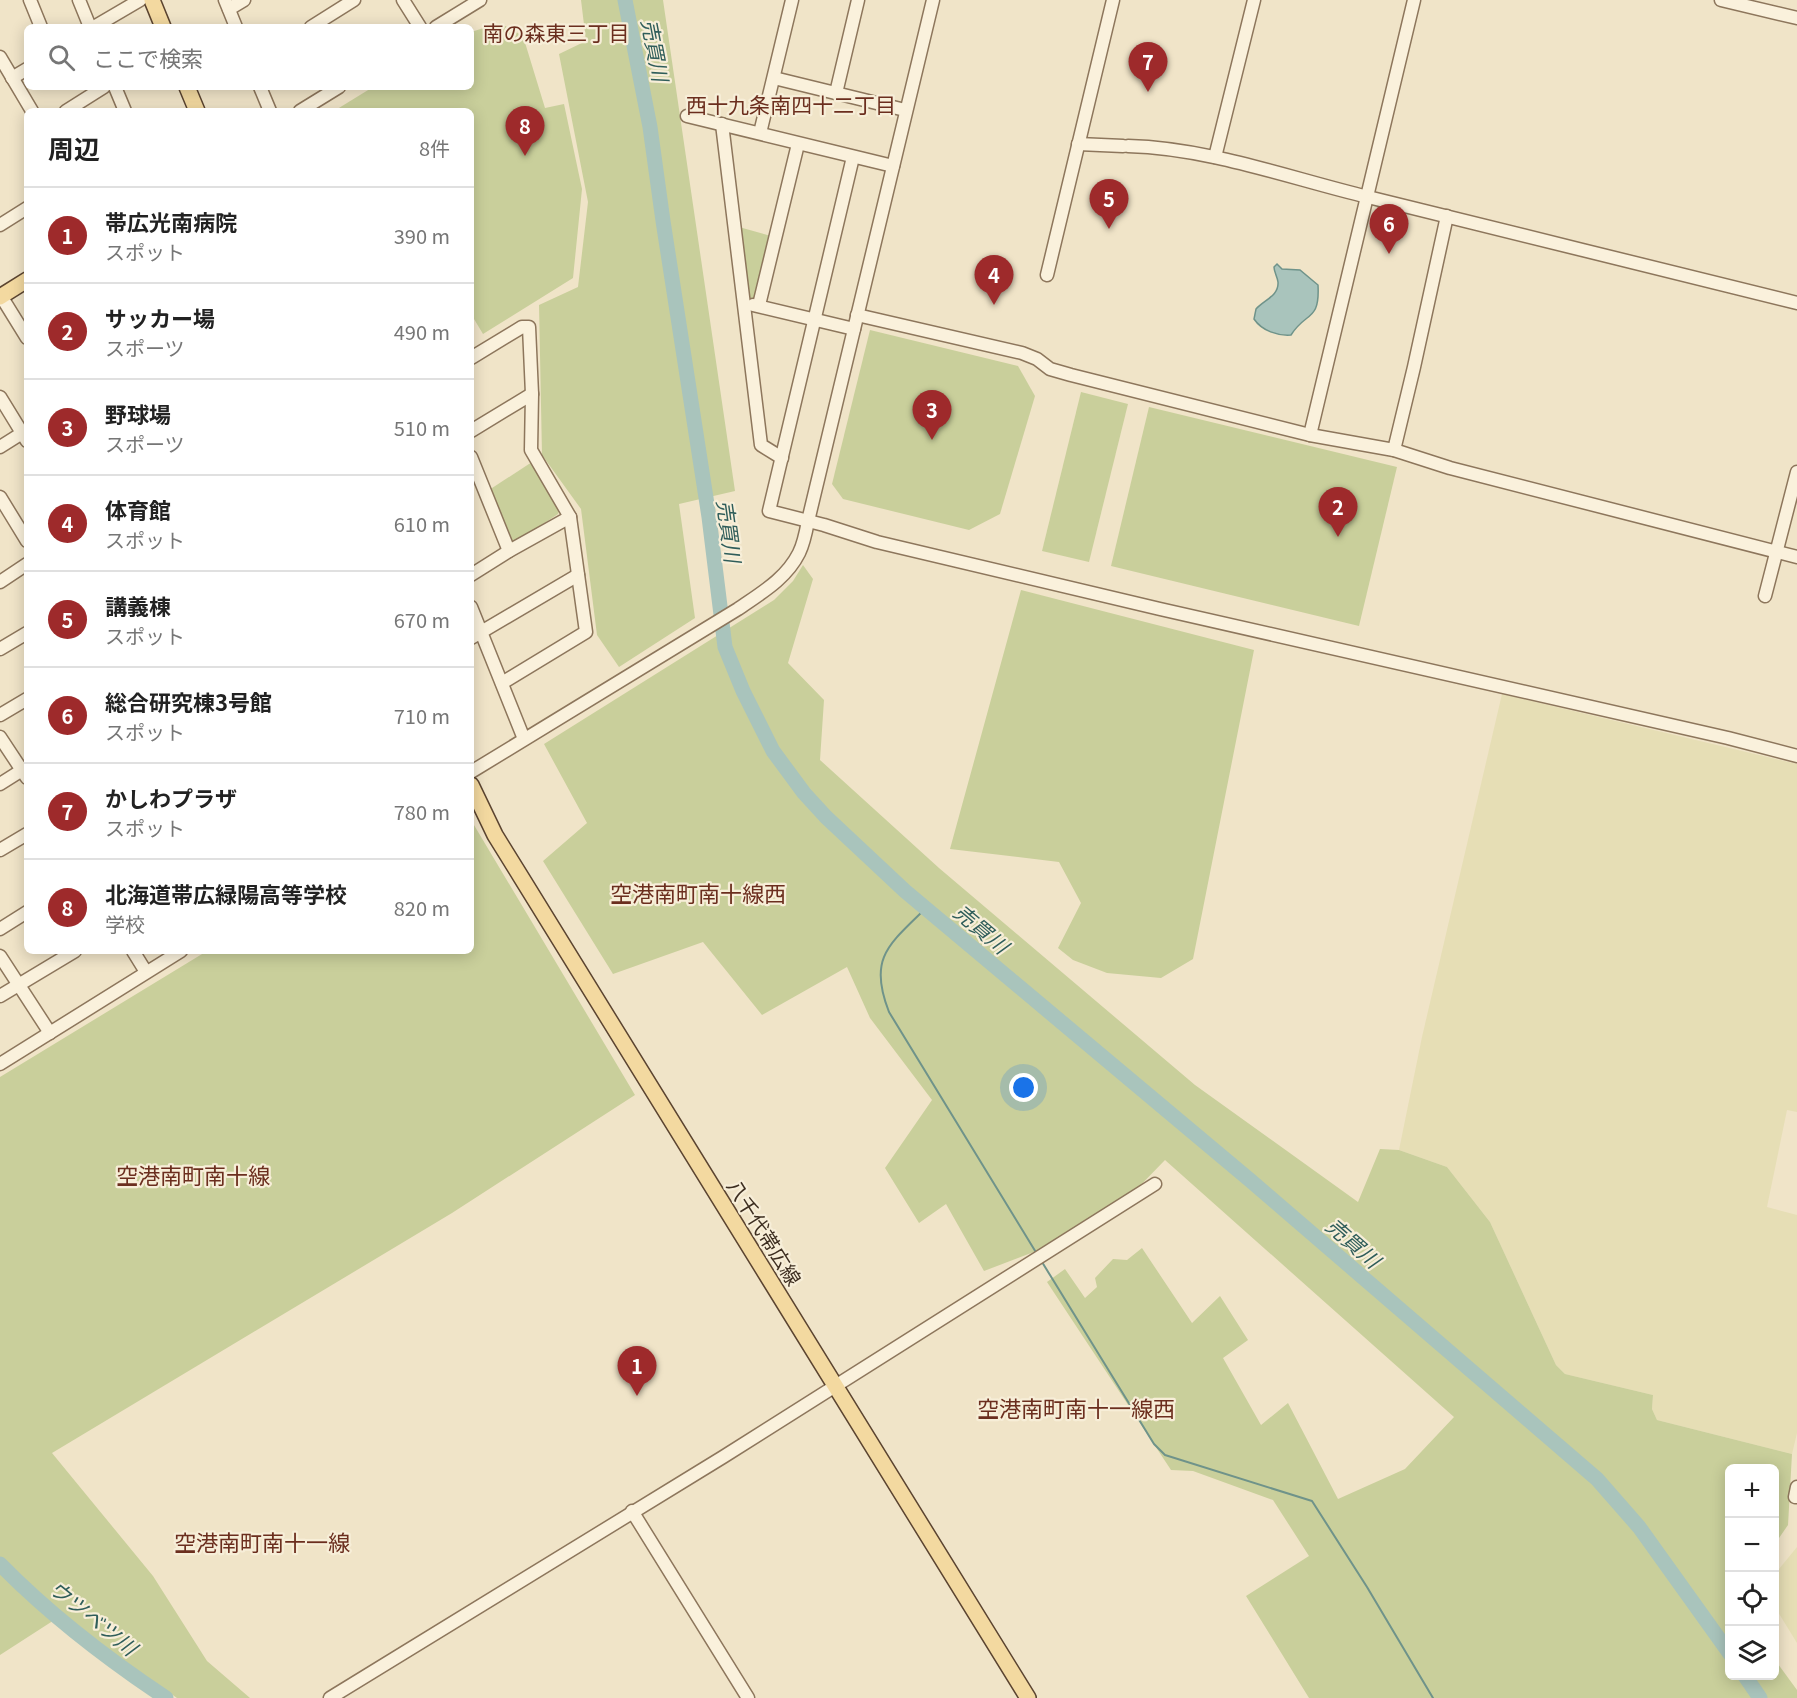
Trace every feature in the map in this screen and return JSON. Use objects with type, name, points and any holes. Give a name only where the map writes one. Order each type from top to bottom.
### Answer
[{"type":"main road","points":[[152,0],[162,24]]},
{"type":"main road","points":[[188,90],[196,108]]},
{"type":"main road","points":[[0,297],[24,282]]},
{"type":"main road","name":"八千代帯広線","points":[[474,791],[495,835],[521,878],[1028,1698]]},
{"type":"street","points":[[30,0],[41,24]]},
{"type":"street","points":[[80,0],[91,24]]},
{"type":"street","points":[[97,24],[140,0]]},
{"type":"street","points":[[235,24],[227,5],[244,0]]},
{"type":"street","points":[[315,24],[354,0]]},
{"type":"street","points":[[403,0],[418,24]]},
{"type":"street","points":[[441,24],[480,0]]},
{"type":"street","points":[[760,134],[792,0]]},
{"type":"street","points":[[836,93],[858,0]]},
{"type":"street","points":[[474,770],[738,609],[774,584],[800,550],[933,0]]},
{"type":"street","points":[[1047,275],[1113,0]]},
{"type":"street","points":[[1215,157],[1254,0]]},
{"type":"street","points":[[1310,435],[1414,0]]},
{"type":"street","points":[[1721,0],[1797,18]]},
{"type":"street","points":[[0,57],[30,108]]},
{"type":"street","points":[[12,78],[24,71]]},
{"type":"street","points":[[774,78],[905,110]]},
{"type":"street","points":[[71,108],[99,90]]},
{"type":"street","points":[[116,90],[124,108]]},
{"type":"street","points":[[261,90],[269,108]]},
{"type":"street","points":[[305,108],[334,90]]},
{"type":"street","points":[[687,116],[893,166]]},
{"type":"street","points":[[722,124],[761,445],[782,458]]},
{"type":"street","points":[[759,305],[798,144]]},
{"type":"street","points":[[1078,144],[1156,147],[1215,157],[1367,197],[1797,303]]},
{"type":"street","points":[[853,157],[769,511],[877,542],[1728,738],[1797,756]]},
{"type":"street","points":[[0,225],[24,210]]},
{"type":"street","points":[[1394,450],[1447,216]]},
{"type":"street","points":[[0,297],[24,333]]},
{"type":"street","points":[[744,305],[759,305],[854,330]]},
{"type":"street","points":[[857,315],[1022,354],[1037,359],[1050,369],[1060,372],[1310,435],[1394,450],[1450,468],[1797,557]]},
{"type":"street","points":[[474,356],[522,327],[529,327],[532,394],[531,450],[570,517],[586,632],[502,683]]},
{"type":"street","points":[[474,429],[532,394]]},
{"type":"street","points":[[0,397],[24,433]]},
{"type":"street","points":[[0,447],[24,435]]},
{"type":"street","points":[[474,464],[509,551]]},
{"type":"street","points":[[1765,596],[1797,472]]},
{"type":"street","points":[[0,497],[4,512],[24,537]]},
{"type":"street","points":[[474,573],[570,517]]},
{"type":"street","points":[[0,582],[24,566]]},
{"type":"street","points":[[524,739],[502,683],[476,635],[578,575]]},
{"type":"street","points":[[0,649],[24,635]]},
{"type":"street","points":[[0,715],[24,701]]},
{"type":"street","points":[[0,736],[24,771]]},
{"type":"street","points":[[0,784],[24,772]]},
{"type":"street","points":[[0,850],[24,836]]},
{"type":"street","points":[[0,929],[24,914]]},
{"type":"street","points":[[0,996],[70,954]]},
{"type":"street","points":[[135,954],[146,972]]},
{"type":"street","points":[[0,1064],[176,954]]},
{"type":"street","points":[[0,956],[50,1033]]},
{"type":"street","points":[[330,1698],[723,1457],[1155,1184]]},
{"type":"street","points":[[1797,1486],[1795,1497],[1797,1497]]},
{"type":"street","points":[[632,1511],[748,1698]]},
{"type":"shaded area","points":[[1502,694],[1797,764],[1797,1112],[1787,1110],[1767,1207],[1797,1215],[1797,1433],[1792,1454],[1657,1420],[1652,1409],[1653,1395],[1565,1374],[1556,1365],[1490,1222],[1447,1167],[1399,1150],[1422,1037]]},
{"type":"shaded area","points":[[1797,1547],[1797,1643],[1779,1614],[1779,1569]]},
{"type":"green space","points":[[581,0],[663,0],[735,491],[679,504],[695,618],[619,667],[597,635],[581,509],[542,455],[539,305],[578,287],[588,202],[559,54],[586,41]]},
{"type":"green space","points":[[500,23],[523,36],[545,108],[564,104],[582,189],[573,278],[483,334],[474,319],[474,108],[339,108],[368,90],[474,90],[474,31]]},
{"type":"green space","points":[[739,227],[771,236],[756,298],[753,300],[746,296]]},
{"type":"green space","points":[[870,330],[1018,366],[1035,396],[1000,514],[969,530],[843,499],[832,484]]},
{"type":"green space","points":[[1081,392],[1128,404],[1089,562],[1042,551]]},
{"type":"green space","points":[[1149,407],[1397,467],[1359,626],[1111,566]]},
{"type":"green space","points":[[532,462],[560,508],[558,514],[516,542],[509,539],[489,490]]},
{"type":"green space","points":[[803,565],[813,579],[788,663],[824,700],[820,760],[939,868],[1195,1085],[1358,1202],[1380,1149],[1399,1150],[1447,1167],[1490,1222],[1556,1365],[1565,1374],[1653,1395],[1652,1409],[1657,1420],[1792,1454],[1788,1525],[1779,1538],[1779,1464],[1725,1464],[1725,1680],[1779,1680],[1779,1665],[1797,1690],[1797,1698],[1309,1698],[1246,1596],[1309,1556],[1273,1500],[1193,1471],[1171,1470],[1047,1282],[1065,1269],[1085,1298],[1097,1287],[1095,1278],[1113,1259],[1127,1260],[1142,1248],[1192,1323],[1220,1296],[1248,1340],[1223,1358],[1261,1425],[1288,1403],[1338,1499],[1405,1469],[1454,1417],[1165,1160],[1131,1195],[1047,1247],[984,1271],[946,1204],[919,1223],[885,1168],[932,1100],[870,1018],[847,967],[762,1015],[703,942],[613,974],[543,861],[587,823],[544,744],[774,600],[793,581]]},
{"type":"green space","points":[[1021,590],[1254,650],[1193,959],[1161,978],[1107,973],[1073,960],[1058,948],[1081,903],[1059,862],[950,849]]},
{"type":"green space","points":[[474,825],[635,1095],[452,1213],[52,1453],[153,1576],[207,1661],[250,1698],[177,1698],[70,1623],[62,1615],[0,1655],[0,1077],[202,954],[474,954]]},
{"type":"water","points":[[1277,264],[1282,269],[1300,270],[1318,285],[1317,305],[1314,311],[1291,335],[1271,332],[1261,327],[1254,319],[1256,309],[1278,287],[1274,271]]},
{"type":"waterway","name":"売買川","points":[[625,0],[650,127],[709,517],[725,647],[743,691],[773,751],[804,793],[826,817],[905,891],[1251,1181],[1597,1479],[1639,1527],[1725,1647]]},
{"type":"waterway","points":[[925,909],[892,943],[885,954],[881,966],[883,994],[889,1012],[1037,1254]]},
{"type":"waterway","points":[[1042,1262],[1154,1444],[1165,1455],[1312,1501],[1367,1587],[1433,1698]]},
{"type":"waterway","name":"ウツベツ川","points":[[0,1564],[79,1635],[166,1698]]},
{"type":"waterway","name":"売買川","points":[[1748,1680],[1760,1698]]},
{"type":"place","name":"かしわプラザ","points":[[1148,92]]},
{"type":"place","name":"北海道帯広緑陽高等学校","points":[[525,156]]},
{"type":"place","name":"講義棟","points":[[1109,229]]},
{"type":"place","name":"総合研究棟3号館","points":[[1389,254]]},
{"type":"place","name":"体育館","points":[[994,305]]},
{"type":"place","name":"野球場","points":[[932,440]]},
{"type":"place","name":"サッカー場","points":[[1338,537]]},
{"type":"place","name":"帯広光南病院","points":[[637,1396]]},
{"type":"district","name":"南の森東三丁目","points":[[556,32]]},
{"type":"district","name":"西十九条南四十二丁目","points":[[791,104]]},
{"type":"district","name":"空港南町南十線西","points":[[698,892]]},
{"type":"district","name":"空港南町南十線","points":[[193,1174]]},
{"type":"district","name":"空港南町南十一線西","points":[[1076,1407]]},
{"type":"district","name":"空港南町南十一線","points":[[262,1541]]}]
